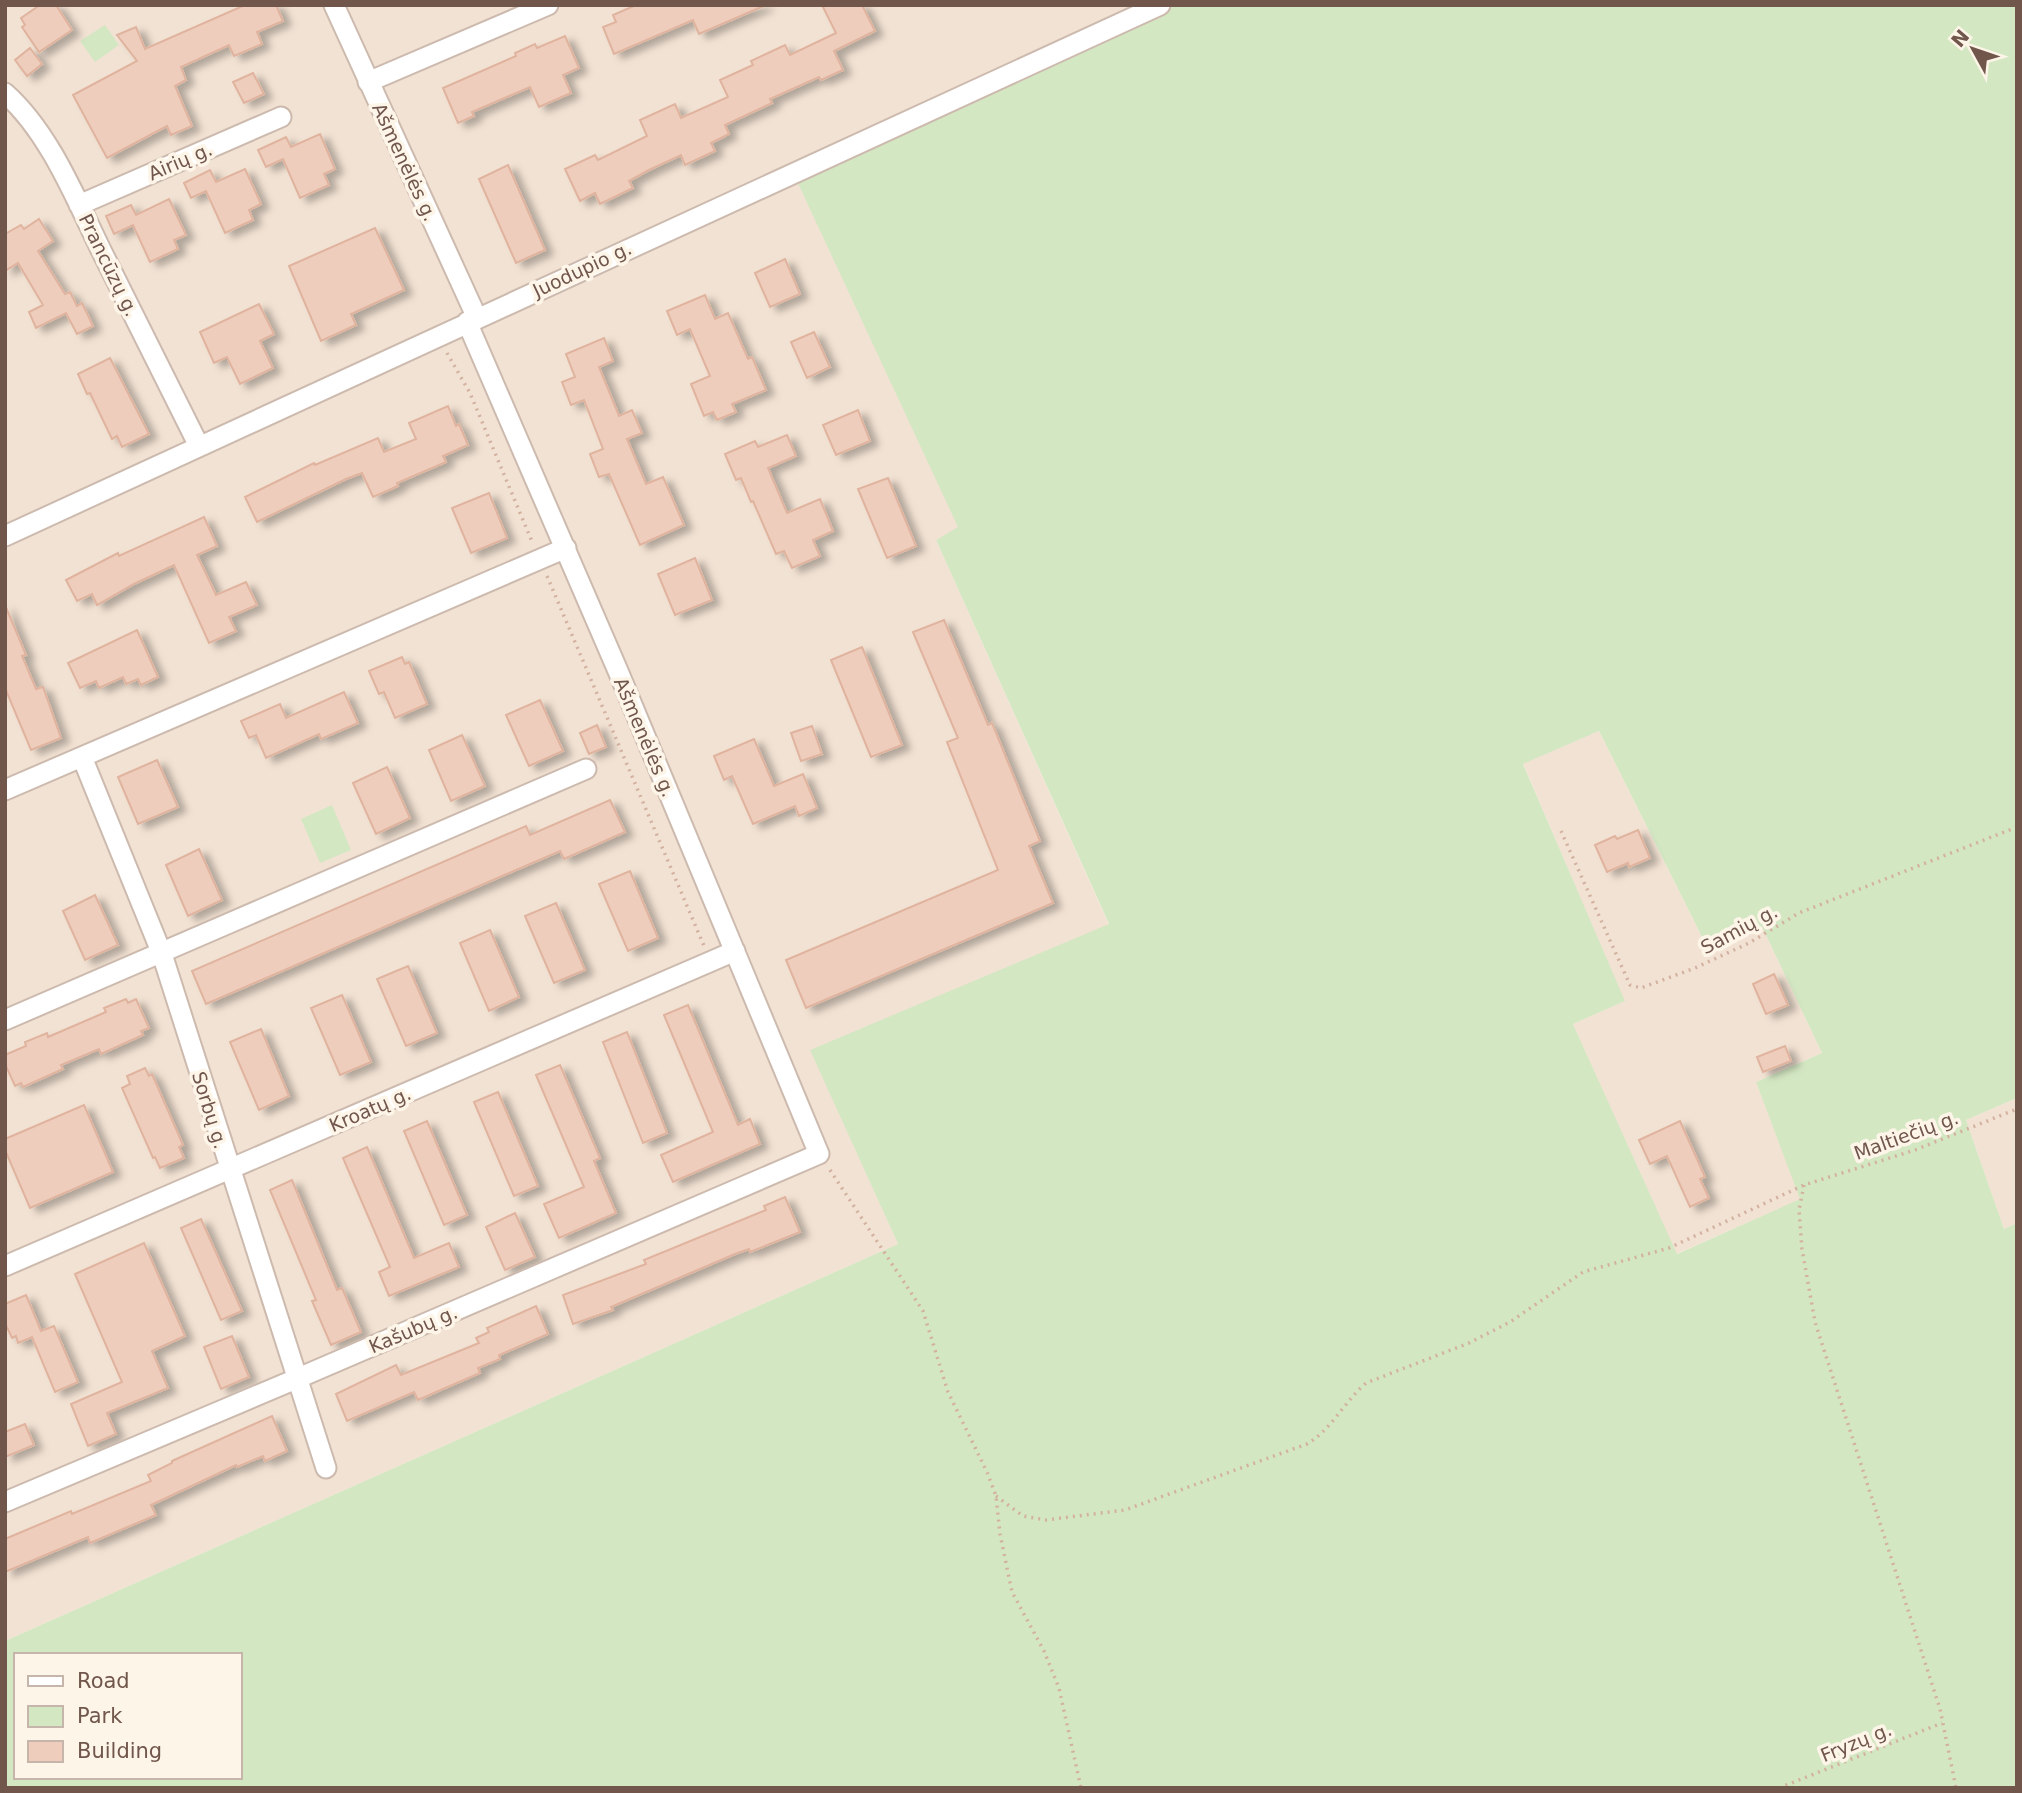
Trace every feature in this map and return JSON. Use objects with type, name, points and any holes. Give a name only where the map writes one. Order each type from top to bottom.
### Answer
[{"type":"street","name":"Ašmenėlės g.","points":[[334,5],[472,320],[819,1154]]},
{"type":"street","points":[[369,82],[548,5]]},
{"type":"street","name":"Juodupio g.","points":[[5,536],[1160,5]]},
{"type":"street","name":"Prancūzų g.","points":[[5,93],[27,115],[42,136],[199,446]]},
{"type":"street","name":"Airių g.","points":[[79,205],[281,117]]},
{"type":"street","points":[[5,790],[566,548]]},
{"type":"street","name":"Sorbų g.","points":[[82,757],[162,954],[326,1468]]},
{"type":"street","points":[[5,1020],[586,769]]},
{"type":"street","name":"Kroatų g.","points":[[5,1266],[735,951]]},
{"type":"street","name":"Kašubų g.","points":[[5,1502],[819,1154]]},
{"type":"path","points":[[437,336],[470,393],[710,962]]},
{"type":"path","name":"Samių g.","points":[[1561,831],[1630,985],[1641,988],[1695,968],[1749,943],[1799,913],[2017,827]]},
{"type":"path","name":"Maltiečių g.","points":[[996,1496],[1023,1517],[1046,1520],[1125,1510],[1307,1444],[1320,1436],[1353,1394],[1366,1383],[1469,1343],[1510,1322],[1583,1272],[1668,1248],[1804,1185],[1915,1150],[2017,1109]]},
{"type":"path","points":[[819,1154],[923,1311],[948,1392],[996,1496],[1000,1534],[1012,1592],[1044,1651],[1059,1688],[1081,1788]]},
{"type":"path","points":[[1804,1185],[1799,1210],[1802,1249],[1815,1322],[1942,1723],[1956,1788]]},
{"type":"path","name":"Fryzų g.","points":[[1779,1788],[1942,1723]]},
{"type":"shaded area","points":[[5,5],[1136,5],[925,101],[930,114],[959,528],[936,540],[1109,925],[811,1050],[898,1244],[5,1641]]},
{"type":"shaded area","points":[[1599,731],[1708,949],[1762,927],[1822,1053],[1756,1082],[1801,1199],[1676,1254],[1573,1024],[1624,1001],[1523,763]]},
{"type":"shaded area","points":[[2017,1098],[2017,1223],[2004,1229],[1966,1120]]},
{"type":"green space","points":[[1174,5],[2017,5],[2017,1098],[1966,1120],[2004,1229],[2017,1223],[2017,1788],[5,1788],[5,1641],[898,1244],[810,1050],[1109,924],[936,540],[958,527],[795,177]],"holes":[[[1599,731],[1708,949],[1762,927],[1822,1053],[1756,1082],[1800,1199],[1677,1254],[1573,1024],[1625,1001],[1523,764]]]},
{"type":"green space","points":[[105,25],[119,45],[95,62],[80,41]]},
{"type":"green space","points":[[332,805],[351,850],[320,863],[301,819]]},
{"type":"building","points":[[40,5],[56,5],[72,30],[39,52],[22,27],[25,25],[21,18]]},
{"type":"building","points":[[245,5],[276,5],[283,21],[257,32],[262,44],[234,56],[229,45],[181,67],[186,80],[175,86],[192,126],[171,135],[167,126],[107,158],[73,95],[137,61],[117,35],[136,27],[145,49]]},
{"type":"building","points":[[636,5],[766,5],[699,34],[693,20],[614,54],[603,27],[616,22],[613,15]]},
{"type":"building","points":[[822,5],[862,5],[875,31],[834,51],[843,70],[821,80],[819,77],[770,99],[772,103],[725,125],[729,134],[711,143],[715,151],[685,165],[681,155],[629,181],[633,188],[600,204],[595,193],[580,201],[565,169],[595,155],[598,160],[647,136],[640,120],[675,104],[681,118],[728,97],[720,80],[753,65],[751,61],[785,45],[790,55],[836,33]]},
{"type":"building","points":[[565,36],[579,68],[563,75],[571,93],[539,107],[530,87],[472,112],[474,116],[458,123],[443,88],[516,56],[515,53],[535,44],[537,48]]},
{"type":"building","points":[[30,48],[42,64],[27,76],[15,60]]},
{"type":"building","points":[[253,73],[264,94],[244,103],[233,82]]},
{"type":"building","points":[[320,134],[335,169],[324,174],[329,185],[300,198],[283,159],[266,167],[258,150],[286,137],[291,147]]},
{"type":"building","points":[[508,165],[545,250],[516,263],[479,179]]},
{"type":"building","points":[[245,169],[261,204],[249,210],[253,220],[225,233],[206,191],[191,198],[184,183],[210,170],[216,182]]},
{"type":"building","points":[[169,199],[186,235],[174,240],[178,249],[150,262],[133,225],[114,234],[106,216],[131,205],[136,215]]},
{"type":"building","points":[[39,219],[53,241],[38,251],[65,294],[70,292],[77,306],[82,303],[93,326],[77,334],[66,313],[36,328],[29,312],[43,305],[18,263],[5,271],[5,234],[21,225],[24,229]]},
{"type":"building","points":[[375,228],[404,290],[351,314],[356,325],[321,341],[289,266]]},
{"type":"building","points":[[785,259],[800,294],[770,307],[755,273]]},
{"type":"building","points":[[705,295],[715,319],[728,313],[748,359],[752,357],[766,390],[732,404],[736,412],[717,420],[713,412],[704,416],[691,384],[710,376],[690,329],[677,335],[667,311]]},
{"type":"building","points":[[259,304],[274,334],[260,341],[273,368],[240,384],[227,357],[214,363],[200,332]]},
{"type":"building","points":[[814,332],[830,367],[807,378],[791,342]]},
{"type":"building","points":[[604,338],[613,361],[599,367],[619,416],[632,410],[642,433],[627,439],[646,484],[663,477],[684,525],[640,545],[609,474],[599,477],[590,454],[603,449],[584,400],[571,405],[562,382],[575,377],[566,354]]},
{"type":"building","points":[[110,358],[149,434],[122,447],[117,436],[112,439],[78,374]]},
{"type":"building","points":[[448,406],[468,445],[443,456],[446,462],[397,483],[398,486],[373,497],[362,473],[257,522],[245,497],[314,463],[315,465],[378,438],[384,452],[416,439],[409,423]]},
{"type":"building","points":[[858,410],[870,441],[836,455],[823,425]]},
{"type":"building","points":[[787,435],[796,456],[768,468],[787,513],[820,499],[833,531],[813,540],[820,556],[792,568],[784,551],[776,554],[753,501],[751,502],[741,478],[736,480],[725,454],[755,441],[758,447]]},
{"type":"building","points":[[888,478],[916,546],[887,558],[858,489]]},
{"type":"building","points":[[489,493],[507,538],[471,553],[452,508]]},
{"type":"building","points":[[204,517],[217,546],[197,555],[216,595],[246,582],[257,605],[229,617],[236,631],[209,643],[174,565],[97,605],[92,594],[77,601],[66,580],[118,553],[119,556]]},
{"type":"building","points":[[695,558],[712,600],[675,615],[658,574]]},
{"type":"building","points":[[5,605],[26,655],[22,656],[36,689],[43,687],[61,738],[31,750],[5,688]]},
{"type":"building","points":[[944,620],[988,725],[992,723],[1040,841],[1029,846],[1053,903],[806,1008],[786,960],[998,870],[947,742],[958,738],[913,632]]},
{"type":"building","points":[[137,630],[158,677],[141,685],[138,679],[126,684],[123,677],[99,688],[96,681],[80,688],[68,663]]},
{"type":"building","points":[[862,647],[902,745],[871,757],[831,660]]},
{"type":"building","points":[[402,657],[405,664],[409,662],[427,704],[395,718],[384,692],[379,694],[369,671]]},
{"type":"building","points":[[344,692],[358,723],[321,739],[319,734],[266,758],[256,735],[249,738],[241,721],[280,704],[286,718]]},
{"type":"building","points":[[540,700],[563,751],[529,766],[506,715]]},
{"type":"building","points":[[597,725],[606,747],[589,754],[580,733]]},
{"type":"building","points":[[812,726],[822,754],[801,761],[791,733]]},
{"type":"building","points":[[462,735],[485,786],[451,801],[429,750]]},
{"type":"building","points":[[754,739],[774,786],[803,774],[817,808],[799,816],[795,806],[753,824],[732,776],[724,780],[714,756]]},
{"type":"building","points":[[157,760],[178,807],[138,824],[118,777]]},
{"type":"building","points":[[387,767],[410,818],[376,834],[353,783]]},
{"type":"building","points":[[610,800],[625,832],[564,859],[560,851],[206,1004],[192,971],[526,826],[530,835]]},
{"type":"building","points":[[1638,830],[1650,858],[1607,872],[1595,845]]},
{"type":"building","points":[[199,849],[222,900],[188,916],[166,865]]},
{"type":"building","points":[[630,871],[658,938],[628,951],[599,884]]},
{"type":"building","points":[[95,895],[118,945],[85,960],[63,911]]},
{"type":"building","points":[[556,903],[585,970],[554,983],[525,916]]},
{"type":"building","points":[[490,930],[519,997],[489,1011],[460,943]]},
{"type":"building","points":[[408,966],[437,1033],[406,1046],[377,979]]},
{"type":"building","points":[[1774,974],[1788,1005],[1766,1014],[1753,984]]},
{"type":"building","points":[[342,995],[371,1062],[340,1075],[311,1008]]},
{"type":"building","points":[[126,999],[128,1003],[136,999],[149,1028],[141,1031],[143,1035],[101,1054],[99,1049],[61,1065],[63,1069],[23,1087],[21,1083],[15,1086],[5,1064],[5,1055],[26,1046],[25,1042],[47,1033],[48,1037],[106,1012],[104,1008]]},
{"type":"building","points":[[688,1005],[738,1125],[750,1119],[760,1144],[673,1182],[661,1155],[713,1132],[664,1015]]},
{"type":"building","points":[[261,1029],[289,1096],[259,1110],[230,1042]]},
{"type":"building","points":[[627,1032],[667,1133],[643,1143],[603,1042]]},
{"type":"building","points":[[1785,1046],[1791,1061],[1763,1072],[1757,1057]]},
{"type":"building","points":[[560,1065],[600,1158],[594,1161],[616,1213],[559,1238],[544,1204],[584,1187],[536,1075]]},
{"type":"building","points":[[145,1068],[149,1076],[152,1074],[183,1145],[179,1147],[184,1158],[160,1168],[122,1088],[130,1084],[127,1076]]},
{"type":"building","points":[[498,1092],[538,1186],[514,1196],[474,1102]]},
{"type":"building","points":[[84,1105],[113,1172],[30,1208],[5,1150],[5,1139]]},
{"type":"building","points":[[427,1121],[467,1215],[444,1225],[404,1131]]},
{"type":"building","points":[[1680,1121],[1705,1177],[1700,1179],[1709,1198],[1690,1207],[1667,1156],[1650,1164],[1639,1140]]},
{"type":"building","points":[[367,1147],[414,1258],[449,1243],[459,1267],[389,1296],[379,1272],[390,1267],[343,1158]]},
{"type":"building","points":[[292,1180],[337,1290],[342,1288],[361,1332],[331,1345],[312,1301],[316,1300],[270,1190]]},
{"type":"building","points":[[785,1197],[800,1232],[750,1252],[749,1249],[735,1254],[611,1307],[613,1310],[573,1324],[563,1295],[646,1264],[644,1260],[766,1210],[764,1206]]},
{"type":"building","points":[[515,1213],[535,1257],[505,1270],[486,1227]]},
{"type":"building","points":[[201,1219],[242,1311],[221,1320],[181,1228]]},
{"type":"building","points":[[144,1243],[185,1336],[152,1351],[168,1388],[107,1413],[116,1434],[88,1446],[71,1404],[122,1382],[75,1274]]},
{"type":"building","points":[[26,1295],[41,1331],[54,1326],[78,1382],[55,1392],[32,1337],[18,1343],[16,1336],[12,1338],[5,1323],[5,1304]]},
{"type":"building","points":[[536,1306],[548,1334],[499,1355],[500,1359],[478,1368],[480,1373],[418,1400],[414,1392],[347,1421],[336,1394],[396,1365],[401,1375],[479,1343],[476,1338],[489,1332],[487,1328]]},
{"type":"building","points":[[232,1336],[249,1377],[221,1389],[204,1347]]},
{"type":"building","points":[[272,1416],[287,1451],[265,1461],[263,1456],[237,1467],[236,1465],[151,1505],[156,1515],[90,1543],[88,1537],[5,1572],[5,1539],[151,1481],[148,1475],[172,1461]]},
{"type":"building","points":[[25,1424],[34,1445],[5,1457],[5,1432]]}]
